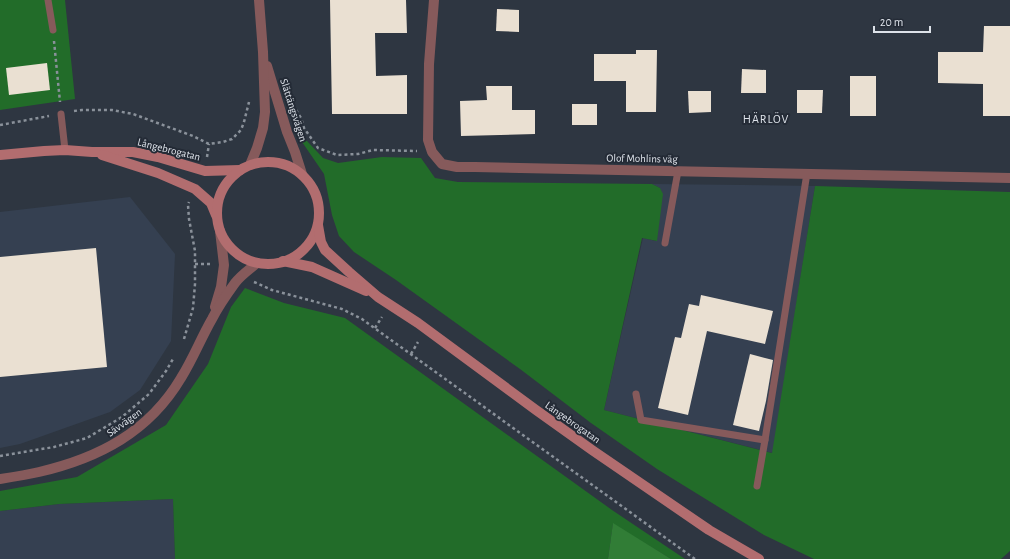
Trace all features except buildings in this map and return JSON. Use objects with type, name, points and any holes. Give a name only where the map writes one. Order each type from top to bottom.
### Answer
[{"type":"main road","name":"Långebrogatan","points":[[0,155],[65,150],[92,152],[133,152],[158,157],[205,171],[240,170]]},
{"type":"main road","name":"Långebrogatan","points":[[92,152],[158,173],[195,189],[211,202],[217,220]]},
{"type":"main road","points":[[268,161],[286,164],[302,174],[311,184],[317,197],[320,211],[318,224],[313,237],[306,248],[283,262],[270,264],[257,263],[245,258],[226,242],[220,231],[217,220],[217,208],[219,197],[224,186],[240,170],[250,165],[268,161]]},
{"type":"main road","name":"Långebrogatan","points":[[318,224],[321,242],[325,250],[378,297],[450,346],[592,450],[709,530],[758,559]]},
{"type":"main road","name":"Långebrogatan","points":[[283,262],[312,267],[378,297]]},
{"type":"street","name":"Slättängsvägen","points":[[250,165],[263,128],[265,112],[263,52],[259,0]]},
{"type":"street","points":[[432,152],[428,140],[429,64],[434,0]]},
{"type":"street","name":"Slättängsvägen","points":[[263,52],[287,132],[302,174]]},
{"type":"street","name":"Olof Mohlins väg","points":[[432,152],[442,164],[457,167],[1010,178]]},
{"type":"street","name":"Sävvägen","points":[[212,318],[221,287],[224,265],[220,231]]},
{"type":"street","name":"Sävvägen","points":[[0,479],[39,472],[75,462],[102,451],[136,430],[152,416],[168,397],[181,378],[212,318],[245,272],[257,263]]},
{"type":"lane","points":[[48,0],[53,30]]},
{"type":"lane","points":[[61,114],[65,150]]},
{"type":"lane","points":[[665,243],[678,171]]},
{"type":"lane","points":[[757,486],[807,173]]},
{"type":"lane","points":[[636,394],[641,420],[765,440]]},
{"type":"path","points":[[53,30],[61,114]]},
{"type":"path","points":[[0,125],[82,110],[112,110],[139,116],[193,136],[209,144],[232,139],[241,130],[250,101]]},
{"type":"path","points":[[293,105],[301,118],[304,128],[318,148],[337,155],[358,154],[373,150],[432,152]]},
{"type":"path","points":[[205,171],[209,144]]},
{"type":"path","points":[[182,344],[192,308],[195,284],[195,251],[188,205],[195,189]]},
{"type":"path","points":[[195,264],[224,265]]},
{"type":"path","points":[[245,272],[256,283],[272,290],[342,309],[362,319],[696,559]]},
{"type":"path","points":[[375,328],[382,317]]},
{"type":"path","points":[[411,354],[418,342]]},
{"type":"path","points":[[0,456],[54,447],[87,438],[122,417],[149,394],[174,358]]},
{"type":"shaded area","points":[[652,184],[815,186],[773,453],[604,410],[643,238],[656,241],[660,188]]},
{"type":"shaded area","points":[[130,197],[175,254],[171,341],[140,390],[110,412],[20,444],[0,448],[0,212]]},
{"type":"shaded area","points":[[173,499],[175,559],[0,559],[0,511],[59,504]]},
{"type":"green space","points":[[0,0],[65,0],[75,99],[0,110]]},
{"type":"green space","points":[[300,139],[307,141],[323,158],[338,163],[382,157],[421,158],[435,178],[458,182],[652,184],[660,188],[663,194],[657,241],[642,238],[604,410],[772,453],[815,186],[1010,192],[1010,551],[1001,559],[814,559],[764,535],[657,469],[591,423],[520,369],[396,280],[354,252],[339,236],[332,215],[324,174]]},
{"type":"green space","points":[[245,288],[284,303],[345,318],[612,510],[685,559],[671,559],[613,524],[608,559],[175,559],[173,499],[59,504],[0,511],[0,491],[77,477],[166,425],[208,364],[231,307]]},
{"type":"green space","points":[[613,523],[671,559],[608,559]]},
{"type":"district","name":"HÄRLÖV","points":[[766,119]]}]
